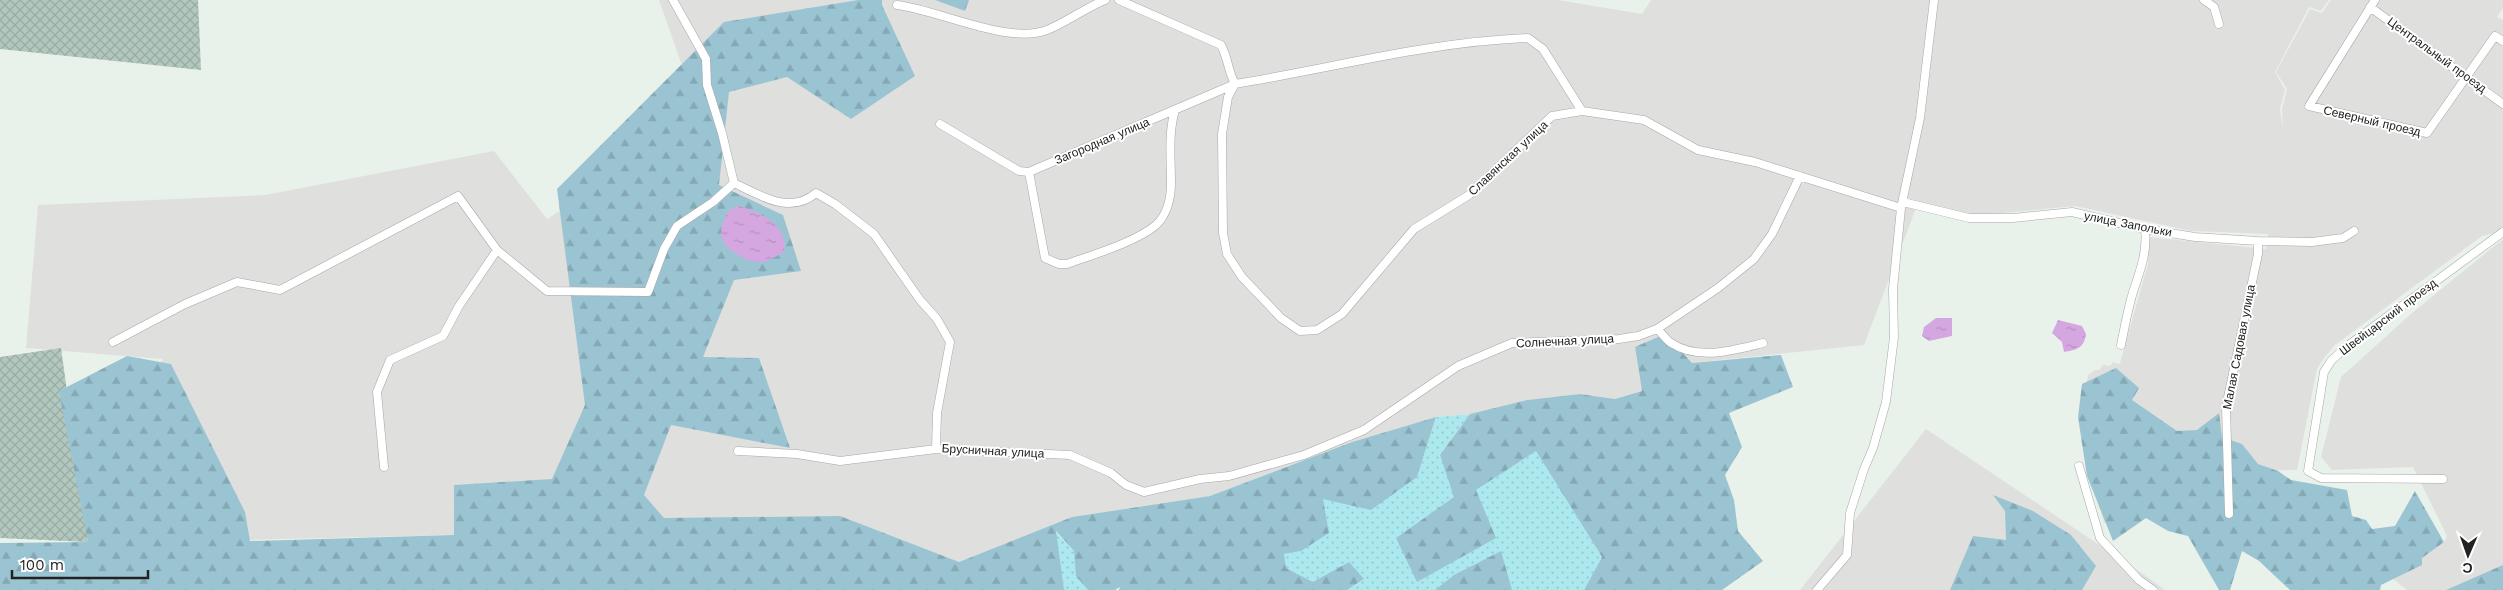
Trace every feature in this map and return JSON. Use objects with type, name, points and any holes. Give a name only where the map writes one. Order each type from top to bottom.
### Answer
[{"type":"street","points":[[112,342],[185,304],[237,282],[280,290],[458,196],[497,250],[547,291],[648,292],[664,249],[677,226],[713,202],[734,183],[722,133],[707,85],[706,59],[673,0]]},
{"type":"street","points":[[897,5],[919,7],[996,30],[1020,32],[1046,30],[1105,0]]},
{"type":"street","points":[[1119,0],[1221,45],[1227,55],[1230,75],[1235,84]]},
{"type":"street","points":[[1817,590],[1847,555],[1850,513],[1873,448],[1886,402],[1894,337],[1893,289],[1902,205],[1920,118],[1934,0]]},
{"type":"street","points":[[2204,0],[2214,7],[2219,24]]},
{"type":"street","name":"Центральный проезд","points":[[2372,4],[2503,104]]},
{"type":"street","name":"Северный проезд","points":[[2372,4],[2309,106],[2427,133],[2495,36],[2503,41]]},
{"type":"street","name":"Загородная улица","points":[[1175,110],[1170,126],[1171,195],[1166,211],[1157,224],[1141,235],[1067,264],[1059,264],[1045,258],[1029,172],[1235,84],[1320,70],[1419,48],[1528,38],[1543,49],[1582,111]]},
{"type":"street","name":"Славянская улица","points":[[1235,84],[1228,97],[1224,121],[1222,204],[1223,234],[1227,254],[1242,276],[1281,318],[1300,331],[1317,330],[1342,314],[1414,229],[1469,196],[1552,116],[1582,111],[1644,120],[1698,150],[1755,162],[1902,205]]},
{"type":"street","points":[[940,124],[1019,171],[1029,172]]},
{"type":"street","name":"Солнечная улица","points":[[1200,479],[1229,476],[1304,455],[1364,430],[1458,366],[1512,343],[1619,339],[1638,336],[1658,329],[1718,288],[1754,259],[1772,234],[1800,176]]},
{"type":"street","name":"Брусничная улица","points":[[734,183],[761,196],[790,205],[805,202],[816,193],[835,204],[874,234],[920,300],[937,319],[950,342],[937,413],[936,449],[1070,455],[1111,473],[1126,485],[1144,492],[1200,479]]},
{"type":"street","name":"улица Запольки","points":[[1902,205],[1970,218],[2013,218],[2072,212],[2145,229],[2196,237],[2258,241],[2312,242],[2343,238],[2354,231]]},
{"type":"street","points":[[2121,345],[2131,300],[2144,262],[2147,244],[2145,229]]},
{"type":"street","name":"Швейцарский проезд","points":[[2443,479],[2321,478],[2308,471],[2324,372],[2330,361],[2346,347],[2503,232]]},
{"type":"street","name":"Малая Садовая улица","points":[[2229,514],[2226,407],[2258,254],[2258,241]]},
{"type":"street","points":[[384,467],[377,392],[390,360],[443,336],[459,306],[497,250]]},
{"type":"street","points":[[1658,329],[1671,343],[1695,351],[1718,354],[1763,343]]},
{"type":"street","points":[[738,451],[797,454],[840,461],[936,449]]},
{"type":"street","points":[[2079,466],[2100,538],[2139,580],[2153,590]]},
{"type":"shaded area","points":[[0,0],[198,0],[201,70],[0,49]]},
{"type":"shaded area","points":[[659,0],[1558,0],[1642,14],[1651,0],[2329,0],[2321,11],[2309,7],[2275,72],[2285,90],[2280,109],[2283,131],[2282,109],[2287,89],[2276,72],[2310,9],[2322,13],[2331,0],[2503,0],[2503,8],[2497,17],[2503,20],[2503,231],[2482,236],[2335,345],[2317,369],[2297,470],[2239,471],[2225,503],[2104,523],[2087,461],[2083,408],[2088,375],[2095,370],[2099,370],[2103,365],[2110,366],[2113,362],[2120,363],[2148,264],[2149,237],[2266,249],[2268,234],[2191,231],[2075,206],[1971,216],[1918,203],[1864,345],[1692,363],[1671,343],[1635,347],[1642,391],[1615,399],[1580,394],[1527,400],[1470,414],[1436,417],[1352,442],[1210,496],[1072,517],[959,562],[454,535],[166,542],[109,435],[163,359],[26,348],[38,205],[265,195],[494,151],[547,219],[702,123]]},
{"type":"shaded area","points":[[2503,239],[2503,590],[2407,590],[2393,579],[2421,565],[2421,558],[2444,542],[2447,536],[2413,467],[2332,470],[2321,457],[2341,377],[2412,313]]},
{"type":"shaded area","points":[[61,348],[88,542],[0,538],[0,357]]},
{"type":"shaded area","points":[[1470,414],[1440,455],[1455,497],[1396,538],[1476,490],[1536,450],[1602,557],[1584,590],[1347,590],[1364,579],[1313,582],[1286,568],[1283,554],[1301,551],[1323,498],[1417,477],[1436,417]]},
{"type":"shaded area","points":[[1926,429],[2146,576],[2165,590],[1800,590]]},
{"type":"shaded area","points":[[1055,531],[1074,551],[1077,576],[1088,590],[1062,590]]},
{"type":"green space","points":[[858,0],[882,0],[882,5],[915,76],[851,119],[787,77],[729,92],[719,185],[783,215],[801,271],[734,280],[703,357],[759,358],[790,448],[671,425],[644,495],[664,518],[840,516],[959,562],[1072,517],[1210,496],[1352,442],[1436,417],[1417,477],[1371,510],[1323,499],[1329,533],[1301,551],[1284,554],[1286,568],[1313,582],[1349,562],[1364,579],[1347,590],[1119,590],[1120,587],[1115,590],[1088,590],[1076,576],[1074,551],[1056,531],[1064,590],[0,590],[0,543],[88,542],[59,391],[127,356],[171,364],[245,512],[250,541],[454,535],[454,485],[552,479],[585,405],[557,189],[724,22]]},
{"type":"green space","points":[[935,0],[969,0],[965,11]]},
{"type":"green space","points":[[1665,334],[1692,363],[1781,355],[1793,387],[1729,413],[1742,447],[1725,475],[1734,500],[1738,531],[1763,561],[1722,590],[1584,590],[1602,557],[1536,451],[1476,490],[1496,538],[1417,582],[1396,538],[1454,497],[1440,455],[1470,414],[1527,400],[1580,394],[1615,399],[1642,391],[1635,347]]},
{"type":"green space","points":[[2116,368],[2139,388],[2132,400],[2177,431],[2197,430],[2219,413],[2222,437],[2242,444],[2258,464],[2278,471],[2291,480],[2347,490],[2352,516],[2366,520],[2372,529],[2395,526],[2415,491],[2444,542],[2422,558],[2422,565],[2381,585],[2380,590],[2290,590],[2259,561],[2242,551],[2230,590],[2219,590],[2188,536],[2168,531],[2146,518],[2113,541],[2087,476],[2078,417],[2082,384]]},
{"type":"green space","points":[[1993,495],[2033,511],[2071,535],[2096,566],[2082,590],[1950,590],[1973,536],[2006,540],[2005,511]]},
{"type":"green space","points":[[1501,551],[1512,590],[1435,590],[1454,575]]},
{"type":"green space","points":[[2503,565],[2503,590],[2446,590]]},
{"type":"water","points":[[738,206],[763,216],[777,227],[785,243],[784,252],[766,261],[757,262],[743,258],[725,245],[721,233],[723,222],[728,211]]},
{"type":"water","points":[[1936,318],[1952,318],[1952,336],[1929,341],[1922,336],[1924,327]]},
{"type":"water","points":[[2058,320],[2082,326],[2086,334],[2084,342],[2079,348],[2064,352],[2062,342],[2052,333]]}]
